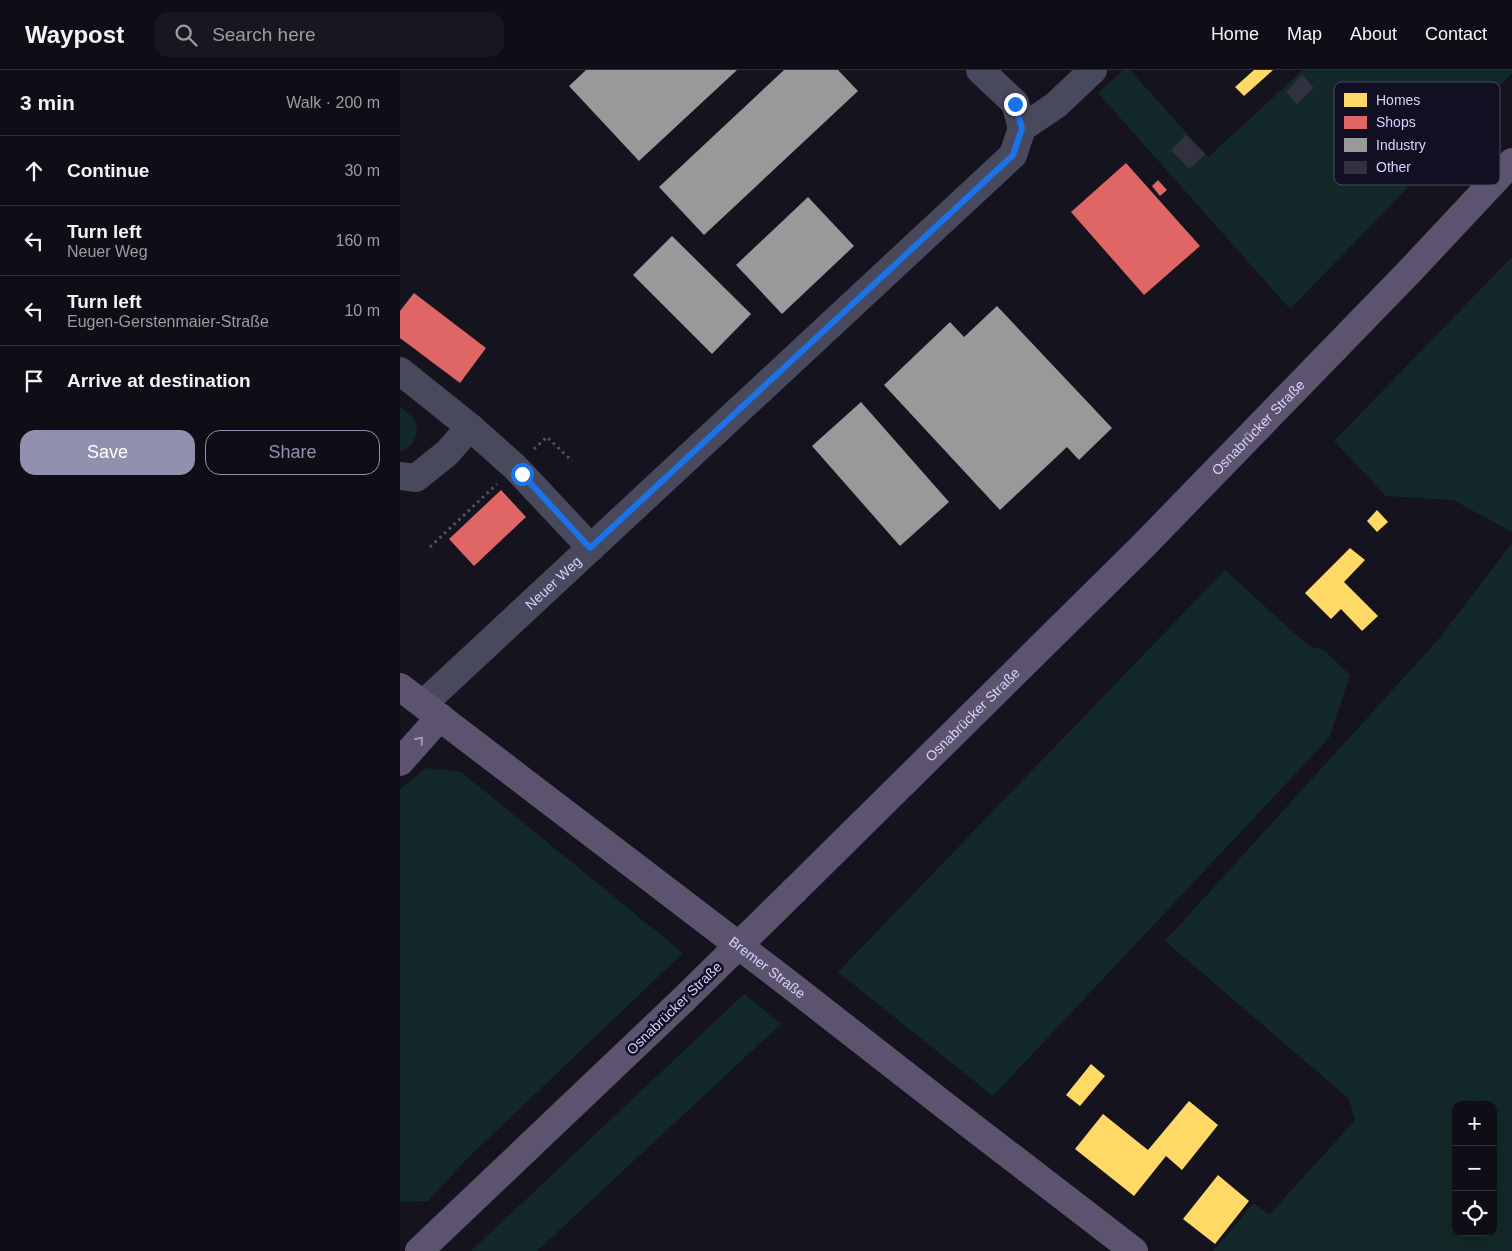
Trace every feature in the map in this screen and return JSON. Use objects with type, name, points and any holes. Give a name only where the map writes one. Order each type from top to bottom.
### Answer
[{"type":"main road","name":"Osnabrücker Straße","points":[[1500,175],[1512,162]]},
{"type":"main road","name":"Osnabrücker Straße","points":[[419,1251],[684,999],[1143,546],[1409,272],[1490,185]]},
{"type":"main road","points":[[400,762],[414,702]]},
{"type":"main road","name":"Bremer Straße","points":[[414,702],[1134,1251]]},
{"type":"main road","points":[[400,1242],[407,1251]]},
{"type":"street","points":[[980,70],[1015,104],[1022,128],[1056,105],[1093,70]]},
{"type":"street","name":"Neuer Weg","points":[[414,702],[590,548],[1013,155],[1022,128]]},
{"type":"street","points":[[400,371],[470,426],[522,474],[590,548]]},
{"type":"street","points":[[400,476],[416,478],[446,453],[470,426]]},
{"type":"green space","points":[[1123,70],[1130,70],[1208,157],[1303,70],[1512,70],[1512,73],[1500,86],[1500,82],[1334,82],[1334,185],[1410,185],[1290,309],[1098,93]]},
{"type":"green space","points":[[1512,257],[1512,532],[1453,500],[1386,496],[1334,441]]},
{"type":"green space","points":[[400,407],[414,420],[417,431],[414,441],[410,446],[400,452]]},
{"type":"green space","points":[[1512,543],[1512,1251],[1213,1251],[1254,1203],[1269,1215],[1355,1120],[1349,1099],[1165,941],[1437,641]]},
{"type":"green space","points":[[1225,570],[1303,641],[1312,647],[1324,650],[1350,675],[1329,738],[993,1096],[838,972]]},
{"type":"green space","points":[[426,768],[461,772],[683,953],[468,1158],[428,1201],[400,1202],[400,789]]},
{"type":"green space","points":[[744,994],[781,1024],[537,1251],[471,1251]]},
{"type":"building: Homes","points":[[1254,70],[1273,70],[1244,96],[1235,87]]},
{"type":"building: Homes","points":[[1377,510],[1388,522],[1377,532],[1367,521]]},
{"type":"building: Homes","points":[[1350,548],[1365,560],[1344,582],[1378,616],[1362,631],[1341,609],[1331,619],[1305,593]]},
{"type":"building: Homes","points":[[1091,1064],[1105,1076],[1080,1106],[1066,1095]]},
{"type":"building: Homes","points":[[1189,1101],[1218,1125],[1182,1170],[1166,1156],[1134,1196],[1075,1149],[1103,1114],[1148,1150]]},
{"type":"building: Homes","points":[[1218,1175],[1249,1201],[1215,1244],[1183,1219]]},
{"type":"building: Shops","points":[[1126,163],[1200,246],[1144,295],[1071,212]]},
{"type":"building: Shops","points":[[1158,180],[1167,190],[1160,196],[1152,186]]},
{"type":"building: Shops","points":[[414,293],[486,348],[460,383],[400,338],[400,311]]},
{"type":"building: Shops","points":[[501,490],[526,517],[474,566],[449,539]]},
{"type":"building: Industry","points":[[586,70],[737,70],[639,161],[569,86]]},
{"type":"building: Industry","points":[[784,70],[838,70],[858,91],[704,235],[659,187]]},
{"type":"building: Industry","points":[[808,197],[854,246],[782,314],[736,265]]},
{"type":"building: Industry","points":[[672,236],[751,314],[712,354],[633,275]]},
{"type":"building: Industry","points":[[997,306],[1112,428],[1079,460],[1067,447],[1000,510],[884,385],[950,322],[964,337]]},
{"type":"building: Industry","points":[[861,402],[949,502],[900,546],[812,446]]},
{"type":"building: Other","points":[[1302,75],[1314,88],[1297,104],[1286,92]]},
{"type":"building: Other","points":[[1186,135],[1205,154],[1189,169],[1171,150]]},
{"type":"route","points":[[522,474],[590,548],[1013,155],[1022,128],[1015,104]]}]
